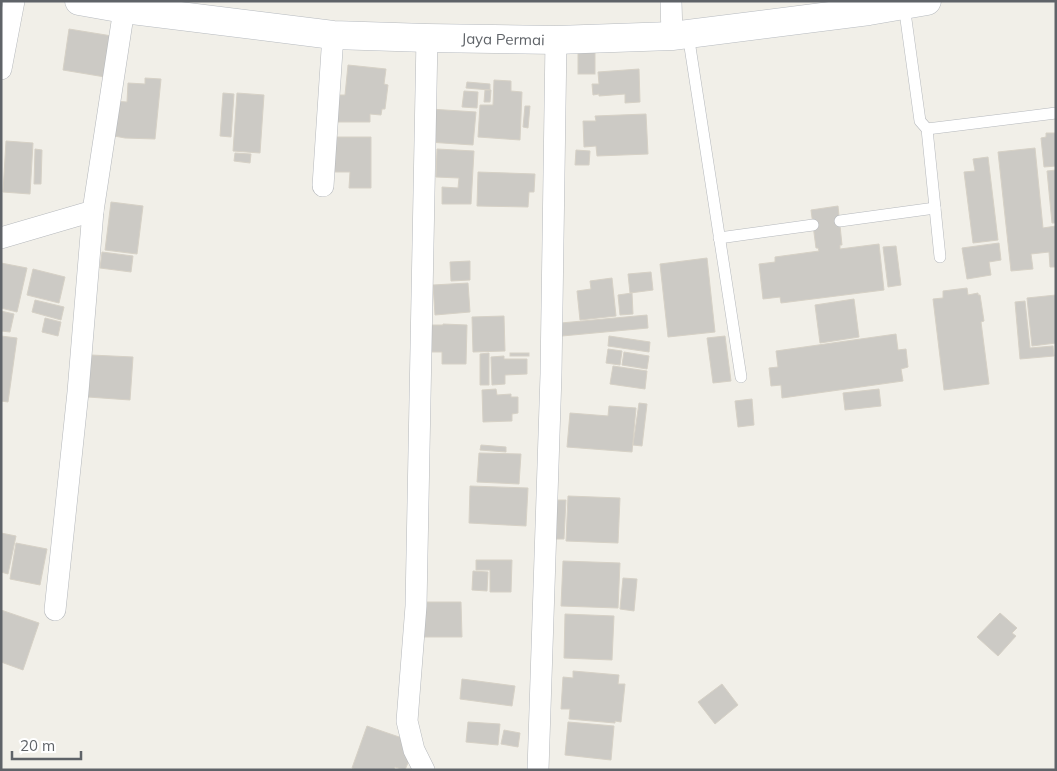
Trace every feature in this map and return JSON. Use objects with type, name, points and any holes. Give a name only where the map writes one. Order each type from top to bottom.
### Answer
[{"type":"street","points":[[1,69],[14,1]]},
{"type":"street","name":"Jaya Permai","points":[[79,1],[124,9],[333,35],[556,40],[680,35],[868,6],[916,3]]},
{"type":"street","points":[[671,1],[680,35]]},
{"type":"street","points":[[55,610],[78,392],[93,211],[124,9]]},
{"type":"street","points":[[323,186],[333,35]]},
{"type":"street","points":[[424,770],[414,750],[407,721],[416,606],[427,38]]},
{"type":"street","points":[[538,770],[551,374],[556,40]]},
{"type":"street","points":[[1,238],[93,211]]},
{"type":"lane","points":[[916,3],[920,121],[927,130],[940,257]]},
{"type":"lane","points":[[680,35],[719,238],[742,377]]},
{"type":"lane","points":[[927,130],[1056,113]]},
{"type":"lane","points":[[840,221],[935,208]]},
{"type":"lane","points":[[719,238],[813,225]]},
{"type":"building","points":[[69,29],[112,36],[105,77],[63,70]]},
{"type":"building","points":[[578,47],[595,47],[595,74],[578,74]]},
{"type":"building","points":[[348,65],[386,69],[384,84],[388,85],[385,109],[382,109],[381,115],[370,114],[370,122],[337,122],[338,95],[345,95]]},
{"type":"building","points":[[639,69],[640,102],[625,103],[625,94],[593,95],[592,84],[599,84],[598,72]]},
{"type":"building","points":[[145,78],[161,79],[155,139],[125,138],[109,135],[112,101],[127,102],[128,83],[145,84]]},
{"type":"building","points":[[494,80],[511,81],[511,91],[522,92],[520,140],[478,137],[480,105],[493,105]]},
{"type":"building","points":[[467,82],[490,84],[490,90],[466,88]]},
{"type":"building","points":[[485,90],[491,90],[490,102],[484,102]]},
{"type":"building","points":[[464,91],[478,92],[477,108],[462,107]]},
{"type":"building","points":[[223,93],[234,94],[231,137],[220,136]]},
{"type":"building","points":[[237,93],[264,95],[260,153],[233,151]]},
{"type":"building","points":[[525,106],[530,106],[528,128],[523,127]]},
{"type":"building","points":[[430,109],[476,112],[473,145],[428,142]]},
{"type":"building","points":[[646,114],[648,154],[597,156],[596,146],[584,147],[583,121],[596,121],[595,116]]},
{"type":"building","points":[[1046,133],[1056,133],[1056,166],[1044,167],[1041,138],[1046,137]]},
{"type":"building","points":[[332,137],[371,137],[371,188],[349,188],[350,172],[332,172]]},
{"type":"building","points":[[6,141],[33,143],[30,194],[3,192]]},
{"type":"building","points":[[1035,148],[1043,228],[1056,226],[1056,267],[1050,267],[1049,252],[1031,254],[1033,269],[1011,271],[998,152]]},
{"type":"building","points":[[35,149],[42,150],[41,184],[34,184]]},
{"type":"building","points":[[437,149],[474,151],[471,204],[442,204],[442,187],[458,188],[459,178],[436,177]]},
{"type":"building","points":[[576,150],[590,151],[589,165],[575,165]]},
{"type":"building","points":[[235,153],[251,154],[250,163],[234,161]]},
{"type":"building","points":[[988,157],[998,240],[973,243],[964,172],[975,171],[973,159]]},
{"type":"building","points":[[1056,170],[1056,223],[1052,223],[1047,171]]},
{"type":"building","points":[[478,172],[535,174],[534,192],[529,192],[528,207],[477,206]]},
{"type":"building","points":[[111,202],[143,206],[137,254],[105,250]]},
{"type":"building","points":[[838,206],[842,245],[840,245],[840,249],[879,244],[884,290],[781,303],[780,297],[763,299],[759,264],[775,262],[775,257],[819,251],[816,248],[811,210]]},
{"type":"building","points":[[999,243],[1001,260],[989,262],[991,275],[967,279],[962,248]]},
{"type":"building","points":[[896,246],[901,285],[888,287],[883,247]]},
{"type":"building","points":[[102,252],[133,256],[131,272],[100,268]]},
{"type":"building","points":[[707,258],[715,332],[668,337],[660,264]]},
{"type":"building","points":[[470,261],[470,280],[451,281],[450,262]]},
{"type":"building","points":[[1,263],[27,268],[17,312],[1,308]]},
{"type":"building","points":[[33,269],[65,277],[59,303],[27,295]]},
{"type":"building","points":[[651,272],[653,290],[630,293],[628,274]]},
{"type":"building","points":[[612,278],[616,316],[580,320],[577,291],[591,289],[590,281]]},
{"type":"building","points":[[468,283],[470,312],[435,315],[433,285]]},
{"type":"building","points":[[967,288],[968,295],[978,293],[980,295],[984,321],[981,322],[989,384],[944,390],[933,299],[943,298],[943,291]]},
{"type":"building","points":[[632,293],[633,314],[620,315],[618,295]]},
{"type":"building","points":[[1056,295],[1056,343],[1032,346],[1027,298]]},
{"type":"building","points":[[854,299],[859,337],[820,343],[815,305]]},
{"type":"building","points":[[35,300],[64,307],[61,320],[32,312]]},
{"type":"building","points":[[1025,301],[1030,348],[1053,346],[1054,356],[1020,359],[1015,302]]},
{"type":"building","points":[[1,311],[14,314],[10,332],[1,331]]},
{"type":"building","points":[[647,315],[648,328],[562,336],[561,323]]},
{"type":"building","points":[[504,316],[505,351],[473,352],[472,317]]},
{"type":"building","points":[[45,318],[61,322],[58,336],[42,332]]},
{"type":"building","points":[[427,325],[467,325],[466,364],[442,364],[442,352],[426,352]]},
{"type":"building","points":[[896,334],[898,350],[906,349],[908,367],[901,369],[903,381],[782,398],[781,385],[771,386],[769,368],[778,367],[776,351]]},
{"type":"building","points":[[1,336],[17,338],[8,402],[1,401]]},
{"type":"building","points":[[609,336],[650,342],[649,352],[608,346]]},
{"type":"building","points":[[725,336],[731,381],[713,383],[707,338]]},
{"type":"building","points":[[608,349],[622,351],[620,365],[606,363]]},
{"type":"building","points":[[624,352],[649,356],[647,369],[622,365]]},
{"type":"building","points":[[489,353],[489,385],[480,385],[480,354]]},
{"type":"building","points":[[510,353],[529,353],[529,356],[510,356]]},
{"type":"building","points":[[91,355],[133,357],[130,400],[88,397]]},
{"type":"building","points":[[504,356],[504,359],[527,359],[527,374],[505,375],[505,384],[492,385],[491,357]]},
{"type":"building","points":[[613,366],[647,371],[645,389],[610,384]]},
{"type":"building","points":[[496,389],[497,395],[511,394],[511,397],[518,397],[518,413],[512,414],[512,421],[483,422],[482,390]]},
{"type":"building","points":[[879,389],[881,406],[845,410],[843,393]]},
{"type":"building","points":[[752,399],[754,425],[738,427],[735,401]]},
{"type":"building","points":[[639,403],[647,404],[642,446],[633,445]]},
{"type":"building","points":[[609,406],[636,408],[632,452],[567,447],[570,413],[608,416]]},
{"type":"building","points":[[481,445],[506,447],[506,452],[480,450]]},
{"type":"building","points":[[479,453],[521,454],[519,484],[477,482]]},
{"type":"building","points":[[470,486],[528,488],[526,526],[469,523]]},
{"type":"building","points":[[568,496],[620,498],[618,543],[566,541]]},
{"type":"building","points":[[555,500],[566,500],[564,539],[553,539]]},
{"type":"building","points":[[1,533],[16,536],[8,574],[1,572]]},
{"type":"building","points":[[16,543],[47,549],[40,585],[10,579]]},
{"type":"building","points":[[476,560],[512,560],[511,592],[490,592],[490,570],[476,570]]},
{"type":"building","points":[[563,561],[620,563],[618,608],[561,606]]},
{"type":"building","points":[[473,571],[488,572],[487,591],[472,590]]},
{"type":"building","points":[[623,578],[637,579],[634,611],[620,609]]},
{"type":"building","points":[[423,602],[461,602],[462,637],[423,637]]},
{"type":"building","points":[[1,610],[39,623],[23,670],[1,662]]},
{"type":"building","points":[[1000,613],[1017,628],[1012,633],[1016,636],[998,656],[977,637]]},
{"type":"building","points":[[565,614],[614,616],[612,660],[564,658]]},
{"type":"building","points":[[573,671],[619,675],[618,684],[625,684],[621,722],[569,719],[570,709],[561,709],[563,677],[573,678]]},
{"type":"building","points":[[462,679],[515,686],[512,706],[460,699]]},
{"type":"building","points":[[722,684],[738,705],[715,724],[698,702]]},
{"type":"building","points":[[468,722],[500,724],[498,745],[466,742]]},
{"type":"building","points":[[568,722],[614,726],[611,760],[565,755]]},
{"type":"building","points":[[367,726],[405,739],[413,751],[405,770],[395,767],[394,770],[356,770],[352,768]]},
{"type":"building","points":[[504,730],[520,733],[518,747],[501,744]]}]
